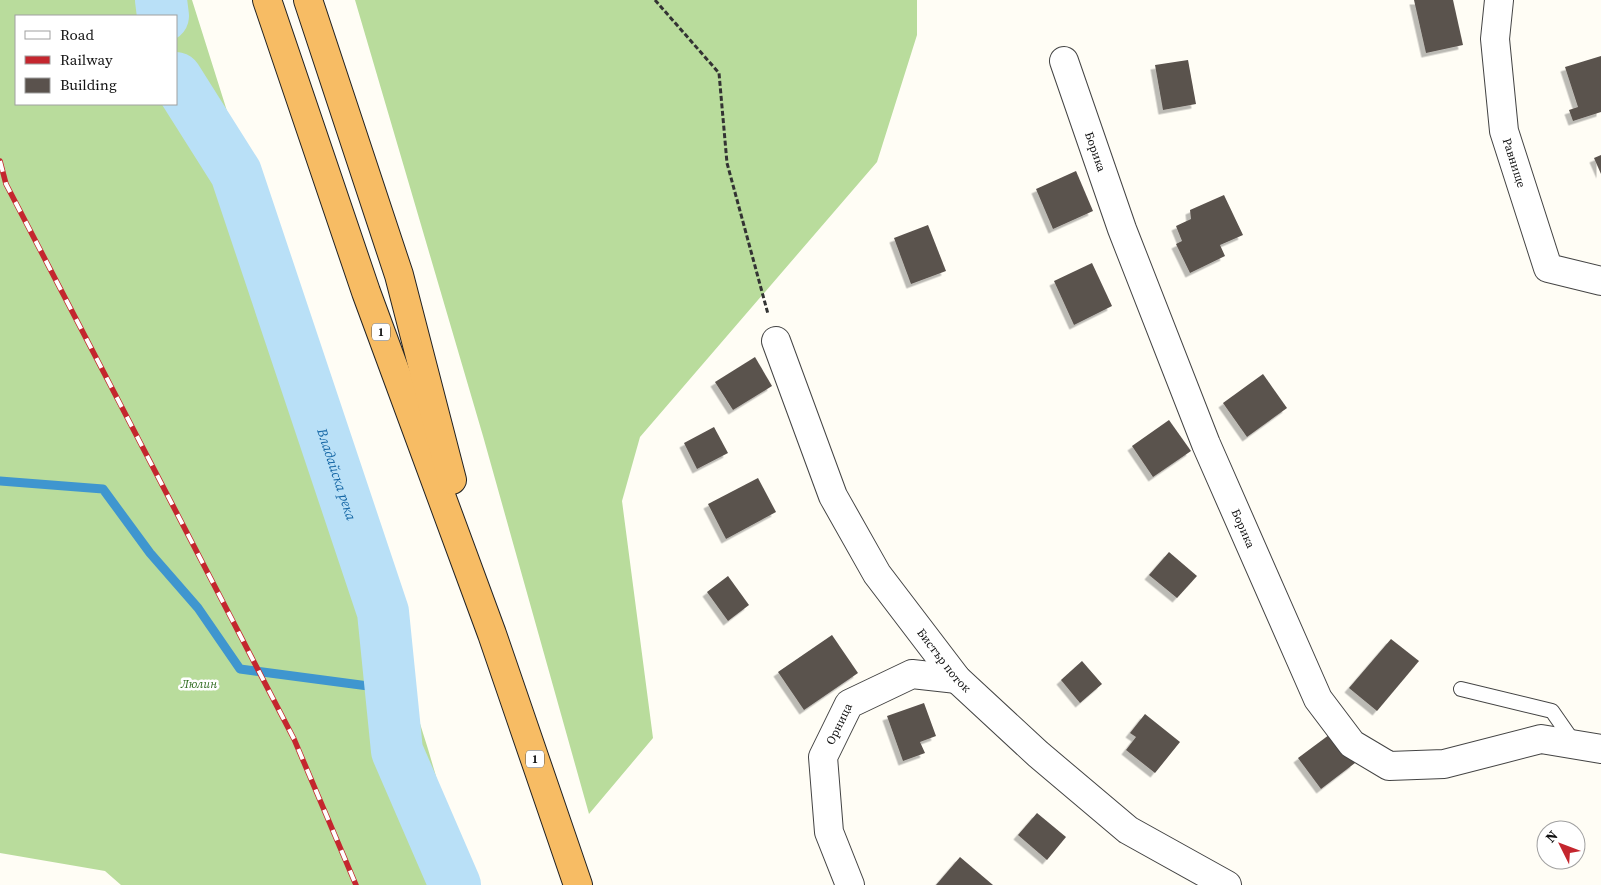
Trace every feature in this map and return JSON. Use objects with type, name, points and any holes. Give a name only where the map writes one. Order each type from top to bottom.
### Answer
[{"type":"highway","name":"1","points":[[267,0],[366,292],[492,634],[578,885]]},
{"type":"highway","name":"1","points":[[308,0],[399,275],[492,634]]},
{"type":"street","name":"Равнище","points":[[1499,0],[1495,40],[1504,131],[1548,268],[1601,281]]},
{"type":"street","name":"Борика","points":[[1064,61],[1122,229],[1206,444],[1318,699],[1352,744],[1389,766],[1444,764],[1541,739],[1588,747]]},
{"type":"street","name":"Бистър поток","points":[[776,341],[833,496],[877,574],[957,679],[1038,754],[1128,830],[1227,885]]},
{"type":"street","name":"Орница","points":[[850,885],[829,832],[824,757],[849,704],[912,674],[957,679]]},
{"type":"lane","points":[[1461,689],[1552,711],[1588,747]]},
{"type":"path","points":[[655,0],[719,73],[727,163],[776,341]]},
{"type":"green space","name":"Люлин","points":[[0,0],[192,0],[428,749],[468,885],[121,885],[105,871],[0,853]]},
{"type":"green space","points":[[355,0],[917,0],[917,35],[877,162],[640,437],[622,501],[653,738],[589,814],[483,436]]},
{"type":"building","points":[[1414,0],[1453,0],[1463,45],[1426,53]]},
{"type":"building","points":[[1601,56],[1601,112],[1573,121],[1569,110],[1578,107],[1565,67]]},
{"type":"building","points":[[1188,60],[1196,104],[1163,110],[1155,65]]},
{"type":"building","points":[[1601,155],[1601,174],[1594,158]]},
{"type":"building","points":[[1076,171],[1093,211],[1053,229],[1036,189]]},
{"type":"building","points":[[1224,195],[1243,235],[1220,245],[1225,256],[1190,273],[1176,244],[1182,241],[1176,226],[1191,219],[1190,210]]},
{"type":"building","points":[[928,225],[946,271],[911,284],[894,238]]},
{"type":"building","points":[[1092,263],[1112,306],[1074,325],[1054,281]]},
{"type":"building","points":[[755,357],[772,386],[733,410],[715,382]]},
{"type":"building","points":[[1263,374],[1287,408],[1247,437],[1223,403]]},
{"type":"building","points":[[1169,420],[1191,451],[1153,477],[1132,446]]},
{"type":"building","points":[[714,427],[728,453],[697,469],[684,443]]},
{"type":"building","points":[[758,478],[776,512],[726,539],[708,504]]},
{"type":"building","points":[[1169,552],[1197,576],[1177,598],[1149,575]]},
{"type":"building","points":[[728,576],[749,605],[728,621],[707,592]]},
{"type":"building","points":[[832,635],[858,673],[804,710],[778,672]]},
{"type":"building","points":[[1391,639],[1419,661],[1377,711],[1349,688]]},
{"type":"building","points":[[1082,661],[1102,684],[1080,703],[1061,680]]},
{"type":"building","points":[[924,703],[936,736],[920,742],[925,753],[903,761],[887,716]]},
{"type":"building","points":[[1145,714],[1180,742],[1155,773],[1126,750],[1136,737],[1130,733]]},
{"type":"building","points":[[1333,732],[1355,763],[1321,789],[1298,758]]},
{"type":"building","points":[[1037,813],[1066,837],[1047,860],[1018,835]]},
{"type":"building","points":[[960,857],[993,885],[936,885]]},
{"type":"waterway","name":"Владайска река","points":[[161,0],[163,15]]},
{"type":"waterway","name":"Владайска река","points":[[178,81],[236,173],[383,612],[397,751],[455,885]]},
{"type":"waterway","points":[[0,481],[103,489],[150,553],[198,608],[240,669],[391,689]]},
{"type":"railway","points":[[0,161],[6,184],[294,739],[356,885]]}]
